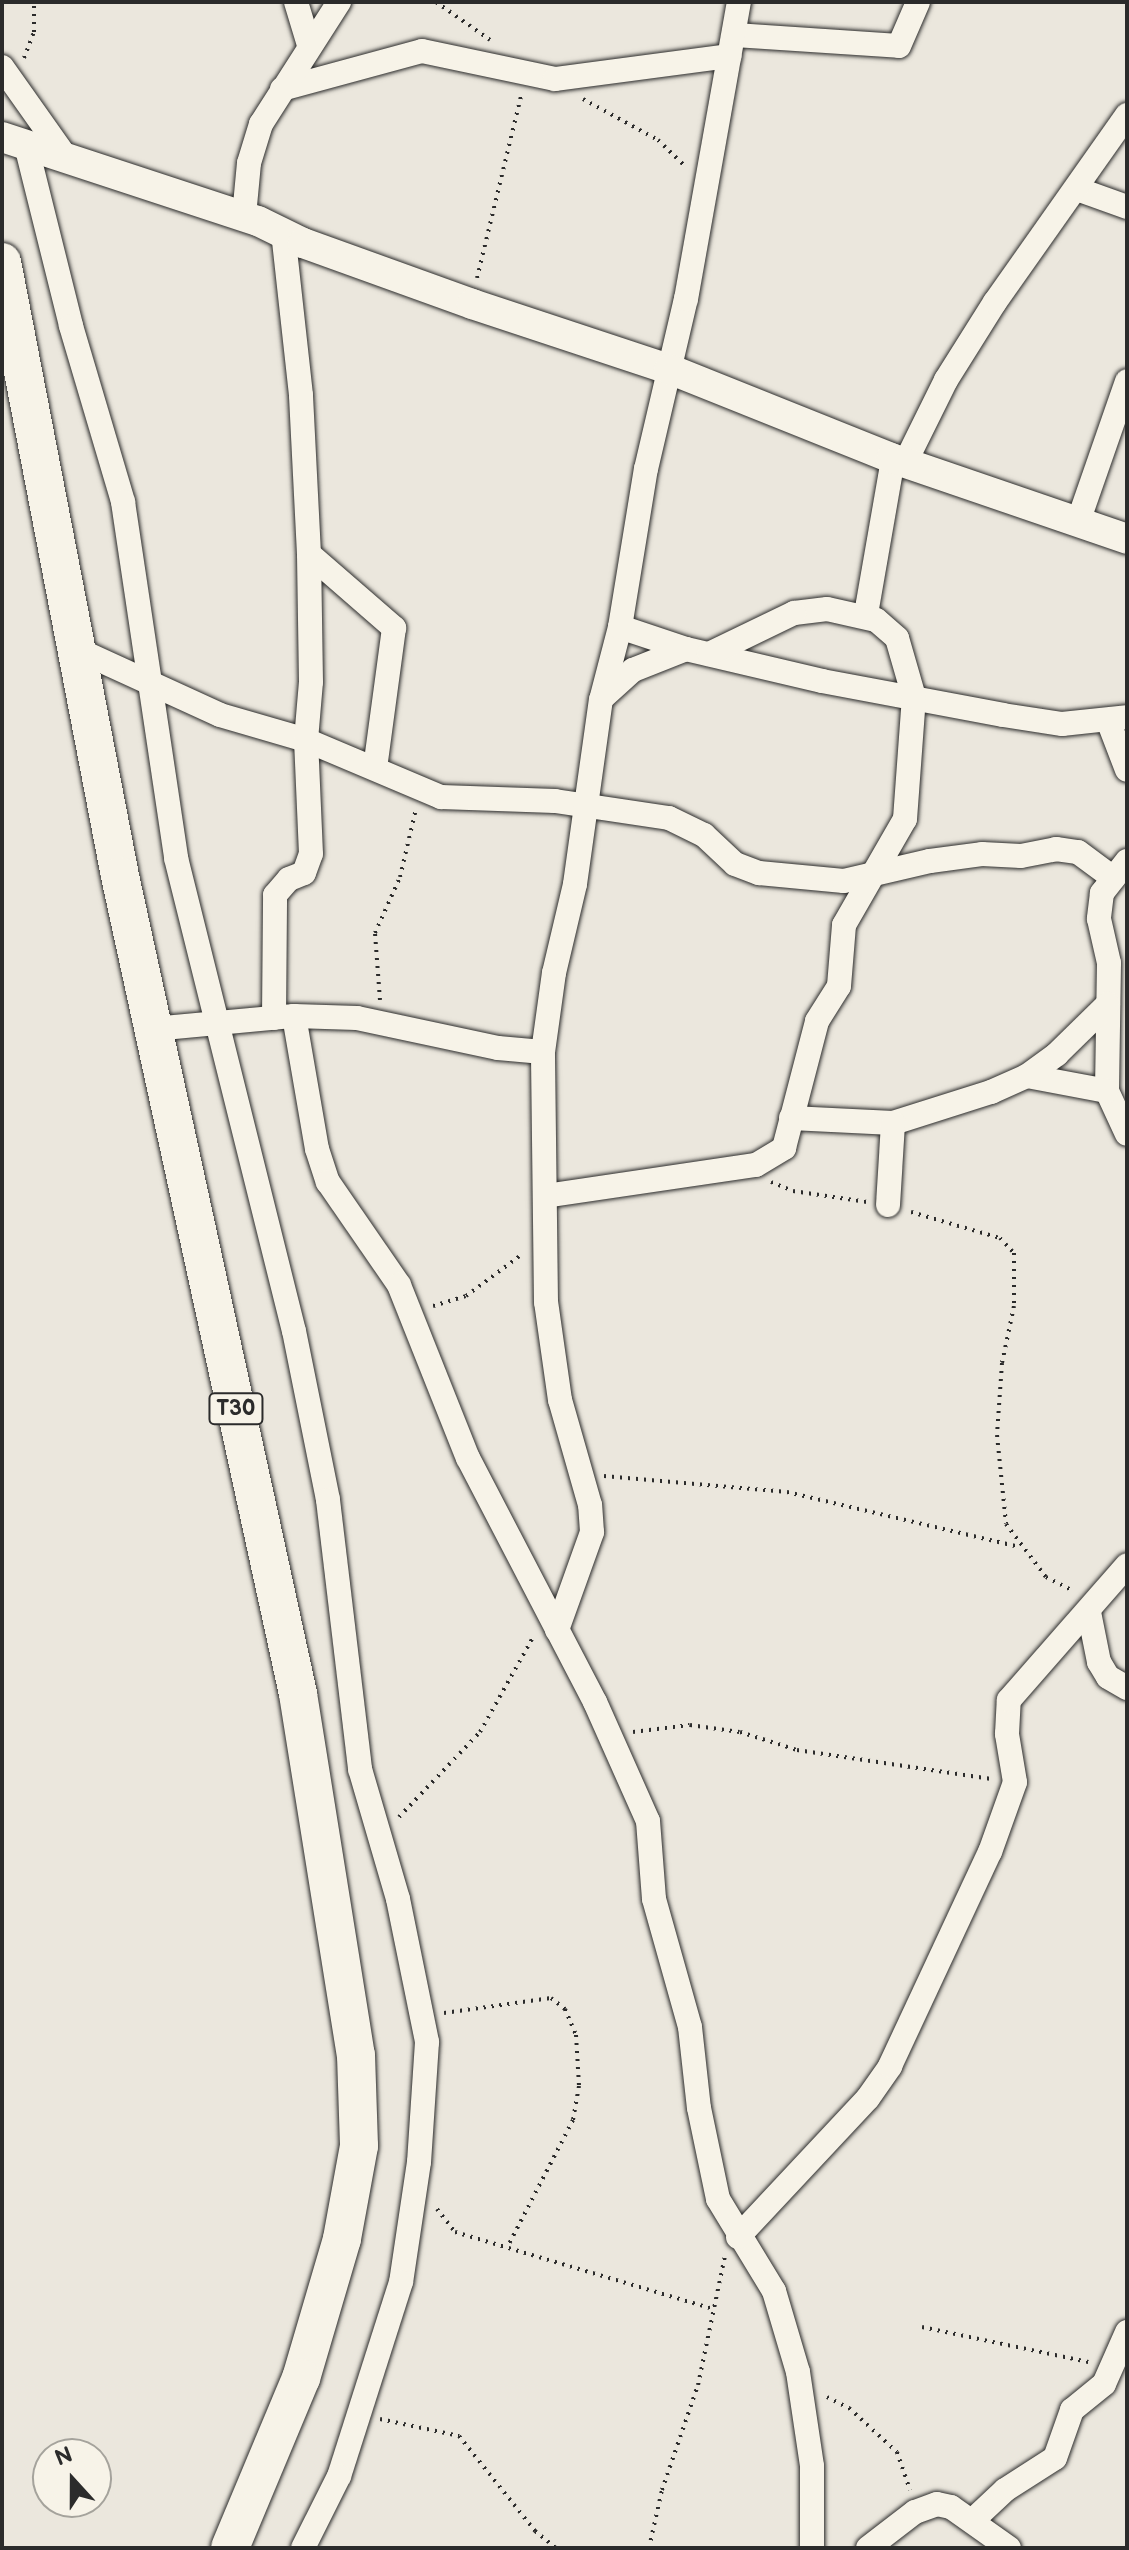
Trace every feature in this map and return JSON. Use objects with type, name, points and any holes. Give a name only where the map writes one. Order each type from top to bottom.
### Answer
[{"type":"main road","name":"T30","points":[[2,262],[153,1029],[298,1694],[356,2055],[359,2146],[342,2239],[301,2378],[230,2548]]},
{"type":"street","points":[[296,2],[309,45]]},
{"type":"street","points":[[244,216],[255,141],[282,89],[339,2]]},
{"type":"street","points":[[554,1624],[592,1532],[582,1474],[560,1400],[542,1238],[545,1196],[543,1052],[588,805],[601,700],[620,627],[646,469],[705,195],[739,2]]},
{"type":"street","points":[[282,89],[422,51],[555,79],[732,46],[899,46],[918,2]]},
{"type":"street","points":[[8,74],[65,156]]},
{"type":"street","points":[[866,614],[899,461],[954,367],[1127,115]]},
{"type":"street","points":[[14,141],[244,216],[472,304],[669,369],[899,461],[1127,539]]},
{"type":"street","points":[[14,141],[123,502],[176,858],[294,1331],[328,1500],[360,1769],[379,1835],[427,2042],[419,2162],[401,2282],[339,2476],[303,2548]]},
{"type":"street","points":[[1077,189],[1127,207]]},
{"type":"street","points":[[283,233],[301,395],[309,554],[306,740],[311,854],[304,873],[289,879],[275,895],[270,967],[328,1182],[411,1309],[468,1458],[611,1734],[648,1821],[654,1899],[690,2027],[699,2108],[718,2199],[735,2232],[774,2291],[801,2386],[812,2466],[812,2548]]},
{"type":"street","points":[[1078,522],[1127,381]]},
{"type":"street","points":[[309,554],[387,618],[394,628],[375,768]]},
{"type":"street","points":[[545,1196],[756,1165],[784,1148],[817,1021],[839,986],[844,925],[905,819],[914,697],[897,638],[866,614],[827,609],[794,613],[698,652],[633,670],[601,700]]},
{"type":"street","points":[[620,627],[698,652],[914,697],[1062,724],[1118,720],[1127,770]]},
{"type":"street","points":[[76,649],[220,715],[306,740],[458,801],[588,805],[688,825],[735,864],[759,873],[816,880],[870,878],[930,861],[982,854],[1021,856],[1056,849],[1078,852],[1120,870],[1099,906],[1117,949],[1108,1004],[1107,1091],[1127,1134]]},
{"type":"street","points":[[791,1118],[893,1123],[1027,1076],[1108,1004]]},
{"type":"street","points":[[153,1029],[284,1017],[383,1022],[498,1048],[543,1052]]},
{"type":"street","points":[[1027,1076],[1107,1091]]},
{"type":"street","points":[[888,1205],[893,1123]]},
{"type":"street","points":[[735,2232],[868,2098],[890,2066],[990,1852],[1015,1782],[1007,1734],[1009,1700],[1127,1565]]},
{"type":"street","points":[[1093,1606],[1099,1662],[1108,1677],[1127,1688]]},
{"type":"street","points":[[972,2521],[1005,2490],[1055,2458],[1072,2410],[1114,2369],[1127,2332]]},
{"type":"street","points":[[868,2548],[915,2512],[937,2504],[972,2521],[1009,2548]]},
{"type":"path","points":[[8,74],[34,32],[34,2]]},
{"type":"path","points":[[436,2],[496,44]]},
{"type":"path","points":[[472,304],[525,75]]},
{"type":"path","points":[[555,79],[658,140],[705,195]]},
{"type":"path","points":[[383,1022],[375,933],[403,868],[422,788]]},
{"type":"path","points":[[756,1165],[770,1181],[793,1191],[888,1205],[1000,1238],[1014,1253],[1014,1306],[1002,1363],[997,1435],[1006,1524],[1021,1547],[1058,1585],[1093,1606]]},
{"type":"path","points":[[411,1309],[466,1296],[542,1238]]},
{"type":"path","points":[[582,1474],[787,1492],[1021,1547]]},
{"type":"path","points":[[379,1835],[438,1782],[480,1732],[521,1654],[554,1624]]},
{"type":"path","points":[[611,1734],[690,1725],[931,1774],[1015,1782]]},
{"type":"path","points":[[422,2016],[551,1998],[565,2009],[576,2035],[579,2086],[573,2120],[508,2246]]},
{"type":"path","points":[[419,2162],[440,2217],[451,2230],[714,2309]]},
{"type":"path","points":[[649,2548],[662,2490],[698,2385],[735,2232]]},
{"type":"path","points":[[922,2327],[1114,2369]]},
{"type":"path","points":[[801,2386],[849,2408],[897,2452],[915,2512]]},
{"type":"path","points":[[358,2416],[439,2428],[459,2436],[535,2531],[556,2548]]}]
